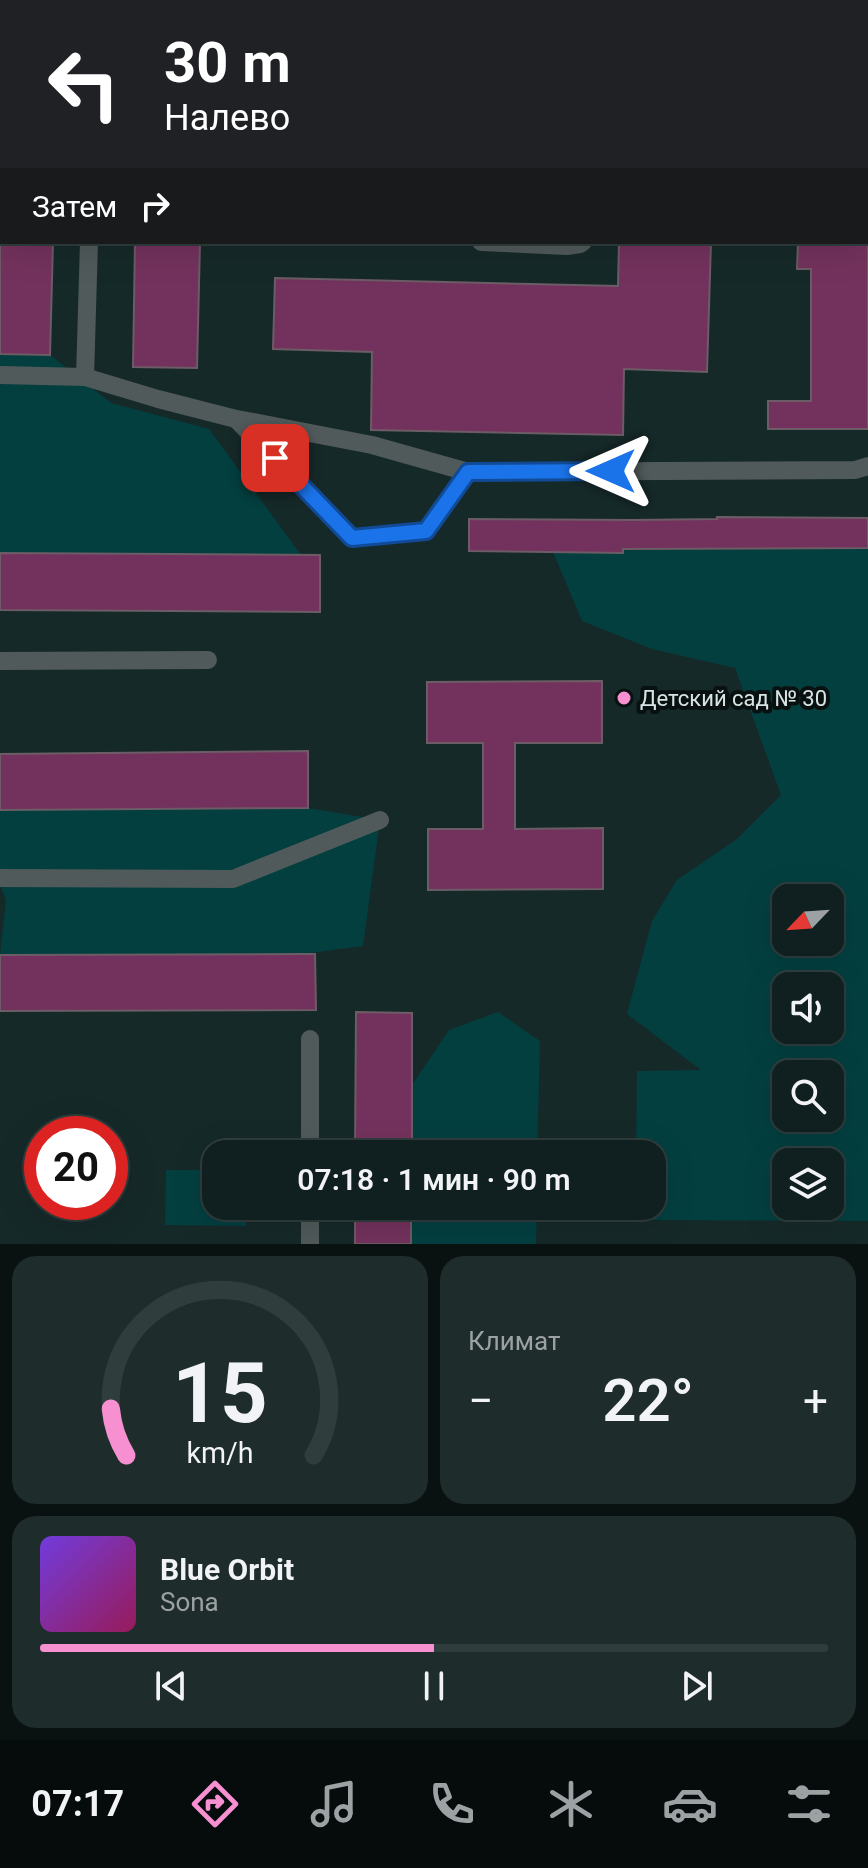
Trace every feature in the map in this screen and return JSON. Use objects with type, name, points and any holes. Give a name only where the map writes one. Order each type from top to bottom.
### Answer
[{"type":"lane","points":[[85,377],[89,244]]},
{"type":"lane","points":[[524,244],[580,244]]},
{"type":"lane","points":[[0,375],[85,377],[236,419],[372,445],[468,472],[855,470],[868,466]]},
{"type":"lane","points":[[236,419],[352,538],[426,531],[468,472]]},
{"type":"lane","points":[[0,661],[208,660]]},
{"type":"lane","points":[[0,878],[233,879],[380,820]]},
{"type":"lane","points":[[310,1039],[310,1140]]},
{"type":"lane","points":[[310,1220],[310,1244]]},
{"type":"shaded area","points":[[0,354],[50,355],[111,403],[209,429],[301,555],[0,553]]},
{"type":"shaded area","points":[[868,548],[868,1221],[636,1220],[666,1220],[666,1140],[636,1140],[637,1071],[701,1070],[627,1014],[652,921],[677,880],[737,839],[781,795],[735,668],[652,649],[582,621],[553,552]]},
{"type":"shaded area","points":[[308,808],[380,820],[363,946],[302,954],[0,955],[6,900],[0,885],[0,810]]},
{"type":"shaded area","points":[[498,1012],[540,1041],[537,1140],[412,1140],[412,1085],[449,1030]]},
{"type":"shaded area","points":[[166,1170],[202,1170],[202,1220],[246,1220],[246,1226],[165,1225]]},
{"type":"shaded area","points":[[411,1220],[537,1220],[536,1244],[411,1244]]},
{"type":"building","points":[[0,244],[53,244],[50,355],[0,354]]},
{"type":"building","points":[[135,244],[200,244],[197,368],[133,367]]},
{"type":"building","points":[[619,244],[711,244],[707,372],[624,369],[623,435],[371,430],[372,352],[273,349],[275,278],[618,286]]},
{"type":"building","points":[[798,244],[868,244],[868,429],[768,429],[768,401],[811,401],[811,269],[797,269]]},
{"type":"building","points":[[868,518],[868,548],[623,549],[623,553],[469,551],[469,519]]},
{"type":"building","points":[[0,553],[320,555],[320,612],[0,610]]},
{"type":"building","points":[[602,681],[602,743],[515,743],[515,829],[603,828],[603,889],[428,890],[428,829],[483,829],[483,743],[427,743],[427,682]]},
{"type":"building","points":[[308,751],[308,808],[0,810],[0,754]]},
{"type":"building","points":[[315,954],[316,1010],[0,1011],[0,955]]},
{"type":"building","points":[[356,1012],[412,1013],[412,1140],[355,1140]]},
{"type":"building","points":[[355,1220],[411,1220],[411,1244],[355,1244]]},
{"type":"place","name":"Детский сад № 30","points":[[624,698]]},
{"type":"route","points":[[275,458],[352,538],[426,531],[468,472],[611,471]]}]
